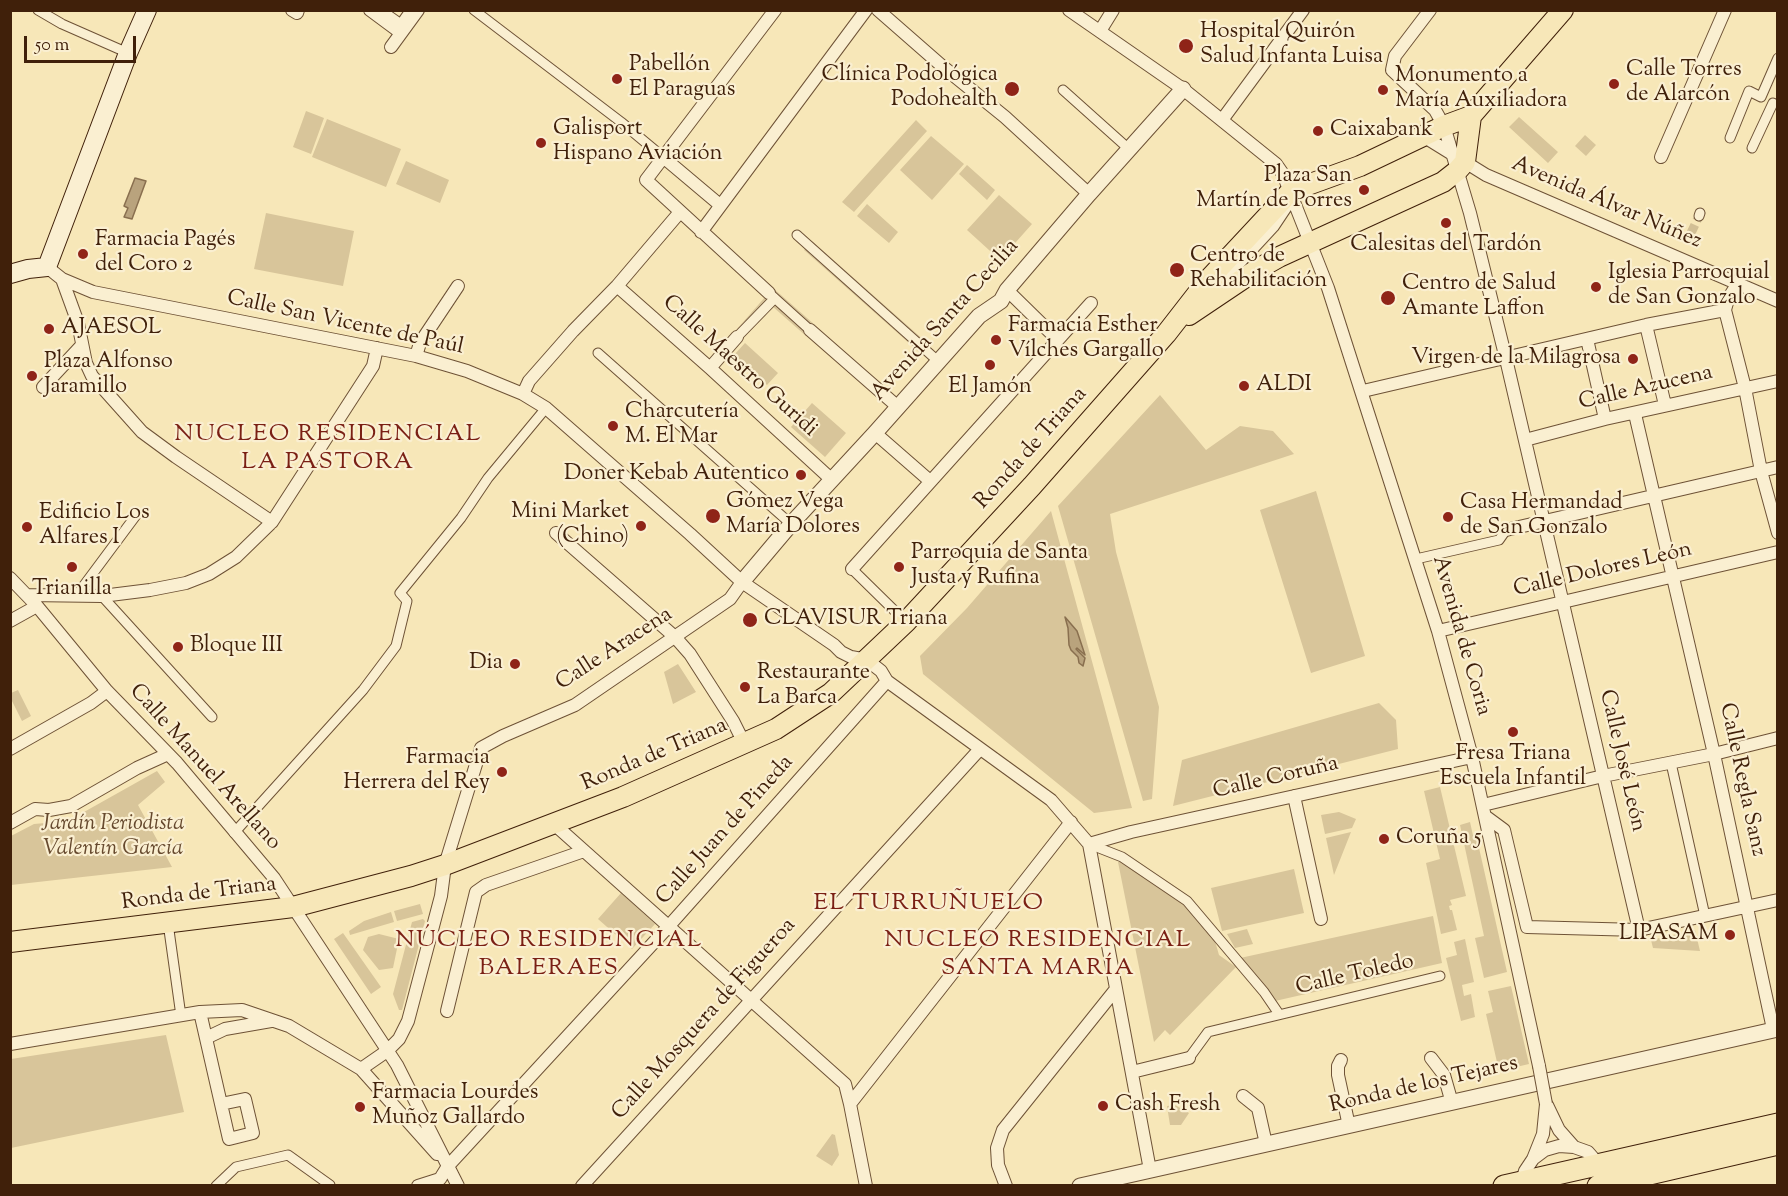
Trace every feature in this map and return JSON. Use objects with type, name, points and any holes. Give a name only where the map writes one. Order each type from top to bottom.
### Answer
[{"type":"highway","points":[[1603,1180],[1778,1124]]},
{"type":"highway","points":[[1515,1184],[1603,1180],[1778,1144]]},
{"type":"main road","points":[[10,274],[47,267],[128,53],[147,10]]},
{"type":"main road","points":[[1311,242],[1432,187],[1458,163],[1471,116],[1563,10]]},
{"type":"main road","points":[[1291,194],[1471,116]]},
{"type":"main road","name":"Ronda de Triana","points":[[10,942],[293,907],[445,865],[624,797],[776,729],[831,693],[906,622],[1032,486],[1166,334],[1208,280],[1291,194]]},
{"type":"main road","name":"Ronda de Triana","points":[[1166,334],[1198,308],[1256,270],[1311,242]]},
{"type":"street","points":[[38,10],[62,24],[128,53]]},
{"type":"street","points":[[292,10],[297,13],[298,10]]},
{"type":"street","points":[[370,10],[401,33]]},
{"type":"street","points":[[381,10],[399,23],[411,10]]},
{"type":"street","points":[[391,47],[418,10]]},
{"type":"street","points":[[474,10],[621,122],[720,205]]},
{"type":"street","points":[[775,10],[646,180],[701,231],[756,275],[771,296],[898,407]]},
{"type":"street","points":[[701,231],[866,10]]},
{"type":"street","points":[[878,10],[938,71],[1005,117],[1089,194]]},
{"type":"street","name":"Avenida de Coria","points":[[1069,10],[1183,89],[1276,164],[1291,194],[1311,242],[1363,391],[1438,631],[1472,757],[1546,1104]]},
{"type":"street","points":[[1100,31],[1113,10]]},
{"type":"street","points":[[1222,120],[1303,10]]},
{"type":"street","points":[[1430,10],[1395,56],[1392,70],[1435,110],[1444,126]]},
{"type":"street","points":[[1661,157],[1725,10]]},
{"type":"street","points":[[1730,138],[1749,92],[1761,97],[1778,58]]},
{"type":"street","name":"Avenida Santa Cecilia","points":[[742,582],[791,524],[980,316],[1001,301],[1007,290],[1089,194],[1183,89]]},
{"type":"street","points":[[1063,90],[1130,150]]},
{"type":"street","points":[[1752,148],[1773,103]]},
{"type":"street","name":"Calle José León","points":[[1444,126],[1458,163],[1506,359],[1639,930]]},
{"type":"street","name":"Avenida Álvar Núñez","points":[[1423,136],[1458,163],[1778,301]]},
{"type":"street","name":"Ronda de Triana","points":[[1198,308],[1273,226],[1291,194]]},
{"type":"street","points":[[523,394],[530,381],[573,331],[617,286],[680,212]]},
{"type":"street","points":[[797,235],[939,362]]},
{"type":"street","name":"Calle San Vicente de Paúl","points":[[47,267],[62,279],[106,296],[416,356],[467,371],[523,394],[546,408],[742,582],[841,652],[867,660],[881,671],[887,681],[1051,800],[1089,844]]},
{"type":"street","points":[[62,279],[77,321],[86,363],[92,376],[142,432],[272,522]]},
{"type":"street","points":[[1738,283],[1725,309],[1745,388],[1761,471],[1778,533]]},
{"type":"street","points":[[416,356],[420,343],[458,286]]},
{"type":"street","name":"Calle Maestro Guridi","points":[[617,286],[832,480]]},
{"type":"street","points":[[1007,290],[1058,340]]},
{"type":"street","points":[[710,368],[771,296]]},
{"type":"street","points":[[906,622],[852,569],[1091,303]]},
{"type":"street","points":[[1363,391],[1646,325],[1725,309]]},
{"type":"street","points":[[1646,325],[1665,405]]},
{"type":"street","points":[[1587,339],[1605,419]]},
{"type":"street","points":[[43,387],[82,345]]},
{"type":"street","points":[[27,595],[102,596],[150,590],[186,583],[209,574],[236,557],[272,522],[373,366],[376,348]]},
{"type":"street","points":[[598,353],[791,524]]},
{"type":"street","name":"Calle Azucena","points":[[1525,441],[1605,419],[1778,381]]},
{"type":"street","points":[[234,833],[363,690],[396,646],[407,601],[400,593],[461,518],[488,478],[546,408]]},
{"type":"street","name":"Calle Regla Sanz","points":[[1635,414],[1775,1029]]},
{"type":"street","points":[[875,433],[930,481]]},
{"type":"street","points":[[1416,559],[1499,540],[1506,530],[1778,467]]},
{"type":"street","points":[[76,596],[137,514]]},
{"type":"street","points":[[556,532],[675,637],[690,654],[733,721],[744,743]]},
{"type":"street","name":"Calle Dolores León","points":[[1438,631],[1778,552]]},
{"type":"street","name":"Calle Manuel Arellano","points":[[10,578],[37,606],[107,691],[168,754],[274,878],[397,1065],[458,1185]]},
{"type":"street","name":"Calle Aracena","points":[[361,1069],[399,1039],[408,1021],[441,896],[445,865],[481,748],[503,735],[575,705],[730,599],[742,582]]},
{"type":"street","points":[[102,596],[212,717]]},
{"type":"street","points":[[10,621],[37,606]]},
{"type":"street","name":"Calle Juan de Pineda","points":[[418,1185],[440,1179],[448,1166],[668,927],[887,681]]},
{"type":"street","points":[[10,749],[92,704],[107,691]]},
{"type":"street","points":[[1484,811],[1603,776],[1714,754],[1778,738]]},
{"type":"street","name":"Calle Mosquera de Figueroa","points":[[582,1185],[980,749]]},
{"type":"street","points":[[10,823],[35,809],[50,810],[71,806],[137,768],[168,754]]},
{"type":"street","name":"Calle Coruña","points":[[1089,844],[1472,757]]},
{"type":"street","points":[[1671,763],[1705,916]]},
{"type":"street","points":[[1294,796],[1321,919]]},
{"type":"street","points":[[1484,811],[1504,830],[1527,927],[1639,930],[1778,900]]},
{"type":"street","points":[[850,1104],[1071,822]]},
{"type":"street","points":[[554,824],[845,1084],[866,1185]]},
{"type":"street","points":[[1089,844],[1150,1170]]},
{"type":"street","points":[[1089,844],[1122,857],[1187,901],[1264,992],[1279,1014]]},
{"type":"street","points":[[447,1011],[476,892],[486,885],[584,851]]},
{"type":"street","points":[[168,923],[180,1016]]},
{"type":"street","name":"Calle Toledo","points":[[1189,1058],[1208,1032],[1440,976]]},
{"type":"street","points":[[1006,1185],[998,1165],[998,1148],[1003,1130],[1116,989]]},
{"type":"street","points":[[10,1044],[200,1012],[243,1011],[289,1026],[361,1069],[448,1166]]},
{"type":"street","points":[[200,1012],[221,1104]]},
{"type":"street","points":[[206,1038],[225,1029],[272,1021]]},
{"type":"street","name":"Ronda de los Tejares","points":[[1080,1185],[1775,1029]]},
{"type":"street","points":[[1132,1072],[1189,1058]]},
{"type":"street","points":[[1431,1058],[1444,1075],[1452,1103]]},
{"type":"street","points":[[1341,1060],[1338,1074],[1349,1126]]},
{"type":"street","points":[[1243,1096],[1258,1108],[1266,1144]]},
{"type":"street","points":[[1546,1104],[1559,1130],[1574,1147]]},
{"type":"street","points":[[1515,1184],[1533,1159],[1543,1134],[1546,1104]]},
{"type":"street","points":[[1533,1159],[1545,1150],[1559,1146],[1574,1147],[1588,1152],[1603,1180]]},
{"type":"street","points":[[216,1185],[236,1167],[288,1155],[330,1185]]},
{"type":"green space","points":[[306,111],[324,118],[311,154],[293,147]]},
{"type":"green space","points":[[1519,117],[1558,152],[1548,163],[1509,127]]},
{"type":"green space","points":[[327,119],[401,149],[386,187],[312,157]]},
{"type":"green space","points":[[916,120],[927,131],[854,212],[842,202]]},
{"type":"green space","points":[[1585,135],[1596,145],[1586,156],[1575,146]]},
{"type":"green space","points":[[931,136],[964,164],[932,200],[900,170]]},
{"type":"green space","points":[[406,161],[449,180],[440,203],[396,184]]},
{"type":"green space","points":[[967,165],[995,190],[987,200],[959,174]]},
{"type":"green space","points":[[999,195],[1032,224],[1000,260],[967,230]]},
{"type":"green space","points":[[867,204],[898,232],[889,243],[857,216]]},
{"type":"green space","points":[[266,213],[354,231],[343,286],[254,269]]},
{"type":"green space","points":[[812,241],[926,342],[918,351],[804,250]]},
{"type":"green space","points":[[773,288],[815,325],[806,336],[772,306],[745,336],[737,329]]},
{"type":"green space","points":[[745,343],[778,373],[767,385],[734,355]]},
{"type":"green space","points":[[1160,395],[1206,450],[1240,426],[1273,431],[1294,454],[1110,514],[1116,552],[1159,707],[1152,799],[1143,801],[1058,506]]},
{"type":"green space","points":[[812,403],[846,433],[825,457],[791,427]]},
{"type":"green space","points":[[1316,491],[1365,656],[1311,673],[1260,510]]},
{"type":"green space","points":[[1051,511],[1132,808],[1094,813],[923,674],[920,656],[967,608]]},
{"type":"green space","points":[[678,664],[696,692],[673,704],[664,672]]},
{"type":"green space","points":[[18,690],[31,716],[22,721],[11,699],[11,693]]},
{"type":"green space","points":[[1379,703],[1396,720],[1398,749],[1173,806],[1182,760]]},
{"type":"green space","name":"Jardín Periodista Valentín García","points":[[157,771],[165,782],[138,805],[172,867],[11,885],[11,836],[34,824],[68,821]]},
{"type":"green space","points":[[1440,787],[1466,896],[1450,900],[1452,905],[1449,906],[1457,930],[1441,934],[1426,863],[1440,859],[1424,791]]},
{"type":"green space","points":[[1339,812],[1356,819],[1352,828],[1325,834],[1321,815]]},
{"type":"green space","points":[[1470,822],[1474,840],[1477,839],[1507,972],[1484,978],[1475,938],[1484,936],[1460,825]]},
{"type":"green space","points":[[1351,832],[1334,875],[1326,838]]},
{"type":"green space","points":[[1121,861],[1188,908],[1215,941],[1219,955],[1236,967],[1170,1035],[1165,1030],[1154,1042],[1118,862]]},
{"type":"green space","points":[[1294,869],[1304,913],[1222,931],[1211,888]]},
{"type":"green space","points":[[621,893],[655,924],[632,949],[598,919]]},
{"type":"green space","points":[[420,904],[423,914],[397,921],[394,911]]},
{"type":"green space","points":[[391,912],[394,922],[350,935],[349,931],[364,921]]},
{"type":"green space","points":[[1433,916],[1442,963],[1275,1001],[1240,958]]},
{"type":"green space","points":[[423,919],[425,921],[402,1010],[399,1010],[393,994],[412,922]]},
{"type":"green space","points":[[1247,929],[1253,944],[1235,948],[1227,934]]},
{"type":"green space","points":[[1695,930],[1700,951],[1653,948],[1651,940]]},
{"type":"green space","points":[[343,933],[381,987],[371,994],[334,939]]},
{"type":"green space","points":[[379,934],[399,939],[393,968],[379,970],[363,950],[368,937]]},
{"type":"green space","points":[[1465,939],[1474,982],[1462,985],[1464,996],[1471,994],[1475,1017],[1461,1021],[1446,958],[1457,955],[1454,942]]},
{"type":"green space","points":[[1511,986],[1529,1064],[1499,1071],[1486,1014],[1493,1012],[1488,991]]},
{"type":"green space","points":[[166,1035],[184,1112],[11,1148],[11,1059]]},
{"type":"green space","points":[[1175,1105],[1189,1113],[1181,1125],[1170,1125],[1167,1106]]},
{"type":"green space","points":[[832,1134],[835,1135],[839,1155],[832,1166],[816,1156]]},
{"type":"shaded area","points":[[135,178],[146,181],[132,219],[124,217],[128,208],[124,206]]},
{"type":"shaded area","points":[[1065,617],[1077,631],[1085,655],[1076,649],[1085,658],[1083,666],[1069,645]]},
{"type":"tunnel","points":[[1691,233],[1699,216]]},
{"type":"place","name":"Hospital Quirón Salud Infanta Luisa","points":[[1186,46]]},
{"type":"place","name":"Pabellón El Paraguas","points":[[617,79]]},
{"type":"place","name":"Calle Torres de Alarcón","points":[[1614,84]]},
{"type":"place","name":"Clínica Podológica Podohealth","points":[[1012,89]]},
{"type":"place","name":"Monumento a María Auxiliadora","points":[[1383,90]]},
{"type":"place","name":"Caixabank","points":[[1318,131]]},
{"type":"place","name":"Galisport Hispano Aviación","points":[[541,143]]},
{"type":"place","name":"Plaza San Martín de Porres","points":[[1364,190]]},
{"type":"place","name":"Calesitas del Tardón","points":[[1446,223]]},
{"type":"place","name":"Farmacia Pagés del Coro 2","points":[[83,254]]},
{"type":"place","name":"Centro de Rehabilitación","points":[[1177,270]]},
{"type":"place","name":"Iglesia Parroquial de San Gonzalo","points":[[1596,287]]},
{"type":"place","name":"Centro de Salud Amante Laffon","points":[[1388,298]]},
{"type":"place","name":"AJAESOL","points":[[49,329]]},
{"type":"place","name":"Farmacia Esther Vílches Gargallo","points":[[996,340]]},
{"type":"place","name":"Virgen de la Milagrosa","points":[[1633,359]]},
{"type":"place","name":"El Jamón","points":[[990,365]]},
{"type":"place","name":"Plaza Alfonso Jaramillo","points":[[32,376]]},
{"type":"place","name":"ALDI","points":[[1244,386]]},
{"type":"place","name":"Charcutería M. El Mar","points":[[613,426]]},
{"type":"place","name":"Doner Kebab Autentico","points":[[801,475]]},
{"type":"place","name":"Gómez Vega María Dolores","points":[[713,516]]},
{"type":"place","name":"Casa Hermandad de San Gonzalo","points":[[1448,517]]},
{"type":"place","name":"Mini Market (Chino)","points":[[641,526]]},
{"type":"place","name":"Edificio Los Alfares I","points":[[27,527]]},
{"type":"place","name":"Trianilla","points":[[72,567]]},
{"type":"place","name":"Parroquia de Santa Justa y Rufina","points":[[899,567]]},
{"type":"place","name":"CLAVISUR Triana","points":[[750,620]]},
{"type":"place","name":"Bloque III","points":[[178,647]]},
{"type":"place","name":"Dia","points":[[515,664]]},
{"type":"place","name":"Restaurante La Barca","points":[[745,687]]},
{"type":"place","name":"Fresa Triana Escuela Infantil","points":[[1513,732]]},
{"type":"place","name":"Farmacia Herrera del Rey","points":[[502,772]]},
{"type":"place","name":"Coruña 5","points":[[1384,839]]},
{"type":"place","name":"LIPASAM","points":[[1730,935]]},
{"type":"place","name":"Cash Fresh","points":[[1103,1106]]},
{"type":"place","name":"Farmacia Lourdes Muñoz Gallardo","points":[[360,1107]]},
{"type":"district","name":"NUCLEO RESIDENCIAL LA PASTORA","points":[[328,450]]},
{"type":"district","name":"EL TURRUÑUELO","points":[[929,905]]},
{"type":"district","name":"NÚCLEO RESIDENCIAL BALERAES","points":[[549,956]]},
{"type":"district","name":"NUCLEO RESIDENCIAL SANTA MARÍA","points":[[1038,956]]}]
